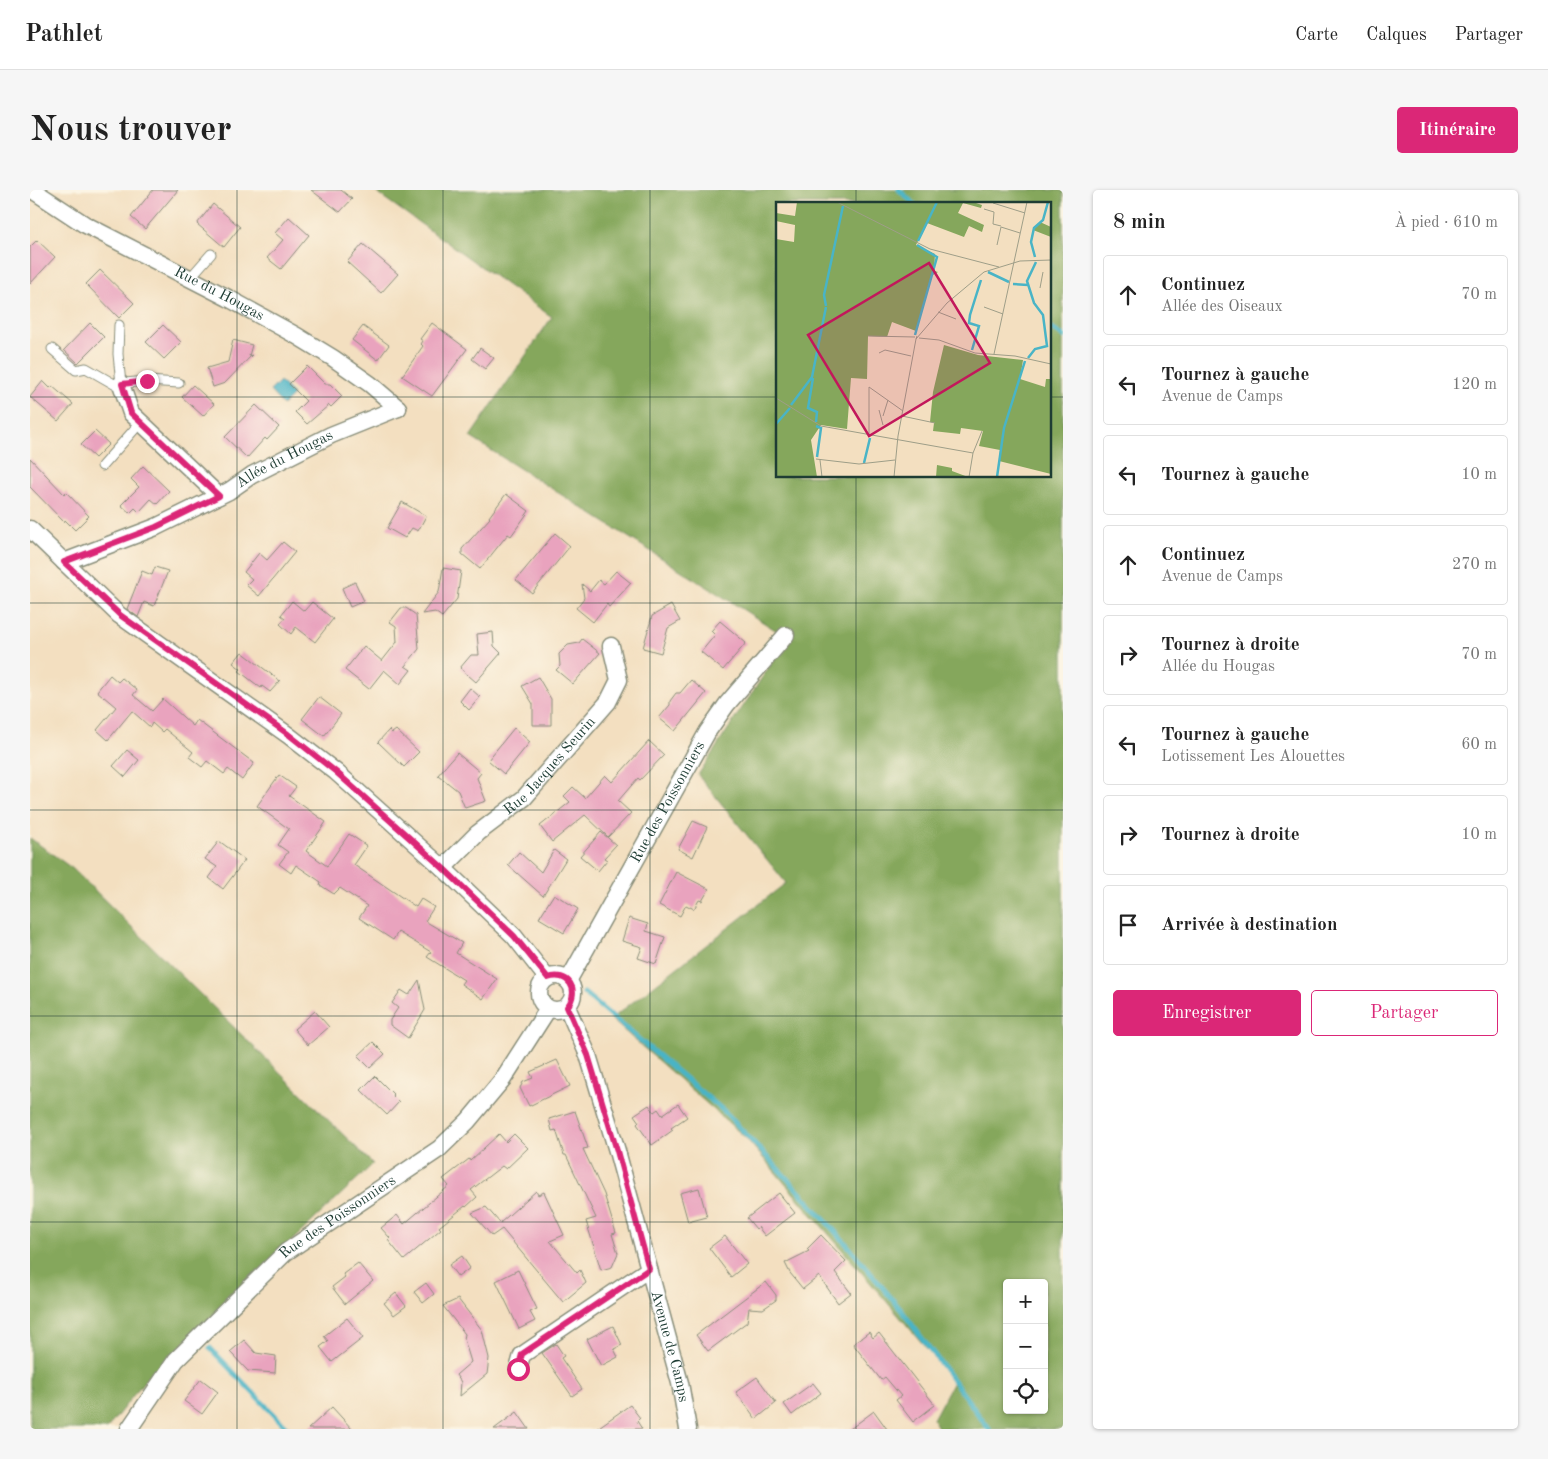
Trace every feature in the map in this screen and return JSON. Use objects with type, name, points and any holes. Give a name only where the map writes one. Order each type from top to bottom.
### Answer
[{"type":"street","name":"Rue du Hougas","points":[[33,192],[84,224],[190,278],[297,336],[370,384],[398,408]]},
{"type":"street","points":[[122,384],[131,413],[219,496]]},
{"type":"street","name":"Allée du Hougas","points":[[64,562],[156,527],[219,496],[252,475],[331,435],[398,408]]},
{"type":"street","points":[[30,529],[120,615],[288,734],[336,772],[443,868],[514,936],[548,978]]},
{"type":"street","name":"Rue des Poissonniers","points":[[568,981],[708,731],[727,704],[786,635]]},
{"type":"street","name":"Rue Jacques Seurin","points":[[443,868],[478,833],[524,798],[608,702],[619,680],[612,646]]},
{"type":"street","points":[[558,976],[568,981],[573,990],[571,1002],[567,1007],[556,1011],[548,1009],[541,1002],[538,991],[540,986],[548,978],[558,976]]},
{"type":"street","name":"Avenue de Camps","points":[[567,1007],[588,1055],[617,1151],[680,1383],[688,1429]]},
{"type":"street","name":"Rue des Poissonniers","points":[[129,1429],[176,1360],[286,1252],[439,1149],[468,1121],[503,1079],[548,1009]]},
{"type":"street","points":[[518,1369],[522,1354],[649,1269]]},
{"type":"lane","points":[[190,278],[211,254]]},
{"type":"lane","points":[[119,325],[118,354],[122,384]]},
{"type":"lane","points":[[52,349],[76,370],[86,368],[114,384],[147,381],[179,383]]},
{"type":"lane","points":[[102,466],[141,422]]},
{"type":"green space","points":[[373,190],[1063,190],[1063,1429],[939,1429],[933,1419],[954,1380],[746,1138],[611,1019],[786,883],[698,775],[788,638],[470,437],[552,317]]},
{"type":"green space","points":[[30,838],[73,869],[373,1164],[146,1379],[107,1429],[30,1429]]},
{"type":"water","points":[[280,381],[293,395],[283,405],[270,391]]},
{"type":"building","points":[[153,190],[178,190],[145,229],[131,217]]},
{"type":"building","points":[[311,190],[341,190],[352,199],[340,212]]},
{"type":"building","points":[[213,204],[240,227],[224,247],[197,224]]},
{"type":"building","points":[[289,217],[309,235],[281,269],[267,258],[283,240],[275,233]]},
{"type":"building","points":[[37,240],[55,257],[30,284],[30,247]]},
{"type":"building","points":[[363,244],[398,274],[381,293],[347,262]]},
{"type":"building","points":[[100,270],[134,303],[119,318],[86,284]]},
{"type":"building","points":[[90,323],[104,337],[78,363],[64,350]]},
{"type":"building","points":[[432,323],[467,349],[432,396],[402,376],[423,346],[421,344],[423,341],[420,339]]},
{"type":"building","points":[[163,325],[181,342],[164,359],[146,342]]},
{"type":"building","points":[[363,326],[389,345],[378,360],[352,340]]},
{"type":"building","points":[[233,340],[252,345],[249,356],[252,355],[225,383],[213,387],[207,368],[228,362]]},
{"type":"building","points":[[480,348],[494,358],[485,369],[472,359]]},
{"type":"building","points":[[307,366],[325,384],[330,384],[342,396],[331,407],[329,405],[307,424],[295,412],[306,401],[289,384]]},
{"type":"building","points":[[43,381],[50,388],[52,386],[73,404],[58,421],[30,397]]},
{"type":"building","points":[[193,385],[214,404],[203,416],[182,397]]},
{"type":"building","points":[[256,405],[279,427],[267,440],[265,438],[247,458],[225,437]]},
{"type":"building","points":[[95,431],[109,444],[95,458],[81,445]]},
{"type":"building","points":[[30,458],[64,494],[66,492],[89,516],[75,530],[65,520],[64,522],[30,487]]},
{"type":"building","points":[[143,466],[169,491],[157,504],[151,499],[139,512],[135,508],[130,513],[121,505],[139,487],[131,479]]},
{"type":"building","points":[[506,494],[529,511],[511,536],[508,534],[480,569],[462,554],[462,549],[490,518]]},
{"type":"building","points":[[402,502],[426,516],[418,531],[412,528],[405,538],[387,528]]},
{"type":"building","points":[[555,533],[570,546],[532,593],[516,580]]},
{"type":"building","points":[[283,542],[295,552],[259,596],[246,585],[252,579],[244,572],[259,553],[267,560]]},
{"type":"building","points":[[155,567],[168,571],[154,606],[144,602],[138,617],[127,609],[142,571],[152,575]]},
{"type":"building","points":[[443,568],[461,571],[457,599],[442,617],[435,612],[422,614],[439,592]]},
{"type":"building","points":[[616,571],[631,583],[609,607],[607,604],[593,622],[576,608],[584,598],[582,584],[590,591],[599,580],[604,584]]},
{"type":"building","points":[[355,582],[364,601],[350,607],[342,588]]},
{"type":"building","points":[[292,601],[304,611],[312,602],[333,619],[315,642],[296,627],[291,634],[280,624],[285,618],[281,615]]},
{"type":"building","points":[[671,605],[680,621],[668,628],[661,653],[643,648],[652,616]]},
{"type":"building","points":[[401,608],[406,608],[416,615],[419,649],[405,666],[411,670],[400,684],[384,670],[369,689],[345,670],[364,646],[382,661],[397,642],[396,626],[390,622]]},
{"type":"building","points":[[720,621],[746,643],[723,670],[701,652],[715,635],[711,631]]},
{"type":"building","points":[[493,632],[494,646],[501,653],[476,682],[460,668],[471,655],[479,655],[477,634]]},
{"type":"building","points":[[582,639],[600,653],[573,684],[556,670],[560,666],[559,654],[568,645],[579,643]]},
{"type":"building","points":[[242,652],[280,681],[270,692],[262,686],[261,688],[239,671],[241,669],[233,663]]},
{"type":"building","points":[[110,675],[118,682],[122,678],[137,690],[133,695],[152,711],[163,699],[193,726],[197,720],[254,763],[242,780],[228,769],[224,774],[207,761],[202,767],[189,757],[193,752],[165,729],[162,732],[152,723],[150,727],[132,711],[108,740],[97,730],[116,707],[97,691]]},
{"type":"building","points":[[538,677],[551,699],[551,725],[533,725],[533,704],[522,686]]},
{"type":"building","points":[[691,680],[706,693],[675,731],[659,718],[670,705],[670,701],[676,693],[680,693]]},
{"type":"building","points":[[470,688],[480,697],[469,710],[460,701]]},
{"type":"building","points":[[319,697],[341,714],[324,736],[302,719]]},
{"type":"building","points":[[514,728],[530,742],[504,774],[488,760]]},
{"type":"building","points":[[389,730],[392,733],[396,730],[419,752],[404,767],[378,742]]},
{"type":"building","points":[[649,741],[664,755],[640,780],[638,778],[618,801],[631,813],[608,837],[585,815],[552,842],[540,826],[570,802],[564,796],[573,787],[585,798],[605,775],[612,782]]},
{"type":"building","points":[[127,750],[139,760],[125,777],[113,766]]},
{"type":"building","points":[[457,753],[481,773],[477,778],[486,801],[465,808],[458,791],[438,775]]},
{"type":"building","points":[[279,775],[296,787],[289,796],[326,822],[306,851],[327,866],[349,834],[367,846],[354,865],[416,907],[421,899],[434,907],[425,921],[462,943],[456,953],[497,979],[483,999],[461,984],[464,980],[427,957],[431,952],[398,932],[393,940],[359,918],[367,906],[340,888],[334,894],[320,885],[321,882],[296,865],[291,873],[279,864],[288,852],[278,845],[289,829],[257,806]]},
{"type":"building","points":[[693,821],[707,827],[693,857],[678,849]]},
{"type":"building","points":[[601,832],[616,845],[604,858],[607,860],[598,871],[580,856]]},
{"type":"building","points":[[219,841],[245,860],[223,889],[209,878],[217,867],[205,859]]},
{"type":"building","points":[[554,850],[566,859],[543,896],[508,865],[519,852],[541,872]]},
{"type":"building","points":[[676,872],[709,889],[702,901],[699,900],[694,909],[686,905],[680,916],[659,905]]},
{"type":"building","points":[[554,894],[578,909],[564,933],[539,918]]},
{"type":"building","points":[[629,918],[648,924],[646,931],[665,937],[656,964],[638,958],[642,947],[622,941]]},
{"type":"building","points":[[419,980],[425,1010],[408,1038],[390,1025],[390,1020],[398,1008],[392,1003],[401,990],[409,995]]},
{"type":"building","points":[[315,1011],[329,1027],[308,1045],[294,1029]]},
{"type":"building","points":[[373,1042],[385,1054],[370,1068],[358,1056]]},
{"type":"building","points":[[557,1060],[570,1086],[529,1106],[520,1088],[523,1082],[533,1078],[530,1072]]},
{"type":"building","points":[[375,1076],[399,1102],[387,1115],[361,1090]]},
{"type":"building","points":[[678,1104],[687,1117],[652,1145],[637,1124],[639,1122],[634,1115],[649,1105],[654,1112],[658,1109],[662,1115]]},
{"type":"building","points":[[575,1111],[588,1148],[583,1149],[604,1194],[616,1233],[612,1234],[618,1253],[612,1267],[601,1270],[586,1221],[596,1218],[566,1155],[564,1155],[556,1130],[552,1131],[549,1119]]},
{"type":"building","points":[[499,1134],[506,1142],[514,1134],[528,1148],[506,1169],[502,1166],[471,1190],[477,1197],[439,1227],[441,1229],[404,1260],[381,1228],[397,1215],[404,1224],[449,1186],[443,1179],[469,1159],[470,1161]]},
{"type":"building","points":[[699,1188],[707,1217],[688,1222],[680,1193]]},
{"type":"building","points":[[536,1191],[538,1195],[544,1192],[564,1235],[550,1241],[577,1273],[580,1270],[586,1283],[563,1302],[502,1229],[492,1236],[472,1213],[486,1207],[500,1223]]},
{"type":"building","points":[[779,1193],[795,1213],[765,1236],[747,1218]]},
{"type":"building","points":[[821,1235],[846,1261],[835,1272],[851,1293],[838,1303],[819,1276],[803,1289],[790,1273],[785,1263],[809,1251],[807,1249]]},
{"type":"building","points":[[725,1236],[747,1264],[731,1277],[709,1248]]},
{"type":"building","points":[[462,1256],[470,1268],[458,1277],[449,1265]]},
{"type":"building","points":[[358,1263],[373,1281],[345,1304],[332,1287],[345,1277],[343,1274]]},
{"type":"building","points":[[518,1270],[537,1309],[530,1312],[535,1321],[519,1329],[496,1281]]},
{"type":"building","points":[[766,1282],[776,1295],[776,1300],[763,1309],[749,1308],[747,1322],[708,1351],[696,1335]]},
{"type":"building","points":[[426,1283],[434,1294],[423,1303],[414,1292]]},
{"type":"building","points":[[396,1293],[406,1306],[394,1315],[384,1303]]},
{"type":"building","points":[[458,1299],[482,1330],[489,1358],[487,1374],[460,1396],[461,1382],[456,1375],[471,1362],[464,1339],[465,1334],[443,1306]]},
{"type":"building","points":[[347,1318],[363,1338],[332,1362],[320,1347],[328,1341],[324,1336]]},
{"type":"building","points":[[613,1326],[622,1345],[614,1349],[618,1357],[601,1366],[587,1339]]},
{"type":"building","points":[[869,1332],[873,1338],[879,1333],[935,1405],[913,1422],[896,1400],[901,1396],[885,1377],[881,1380],[853,1344]]},
{"type":"building","points":[[244,1340],[256,1353],[276,1356],[275,1373],[248,1371],[230,1352]]},
{"type":"building","points":[[556,1344],[564,1356],[561,1358],[582,1389],[572,1396],[542,1353]]},
{"type":"building","points":[[757,1377],[776,1403],[756,1419],[736,1392]]},
{"type":"building","points":[[201,1379],[218,1392],[202,1414],[184,1401]]},
{"type":"building","points":[[813,1383],[821,1393],[792,1415],[784,1404]]},
{"type":"building","points":[[630,1405],[640,1418],[637,1421],[642,1429],[596,1429]]},
{"type":"building","points":[[332,1407],[352,1429],[308,1429]]},
{"type":"building","points":[[874,1411],[887,1429],[850,1429]]},
{"type":"building","points":[[517,1412],[529,1429],[494,1429]]},
{"type":"waterway","points":[[899,190],[912,202]]},
{"type":"waterway","points":[[1051,328],[1063,336]]},
{"type":"waterway","points":[[584,993],[725,1112],[795,1187],[849,1247],[902,1311],[989,1429]]},
{"type":"waterway","points":[[210,1348],[288,1429]]},
{"type":"route","points":[[147,381],[122,384],[131,413],[219,496],[156,527],[64,562],[120,615],[288,734],[336,772],[443,868],[514,936],[548,978],[558,976],[564,978],[572,985],[573,996],[567,1007],[588,1055],[617,1151],[649,1269],[522,1354],[518,1369]]}]
